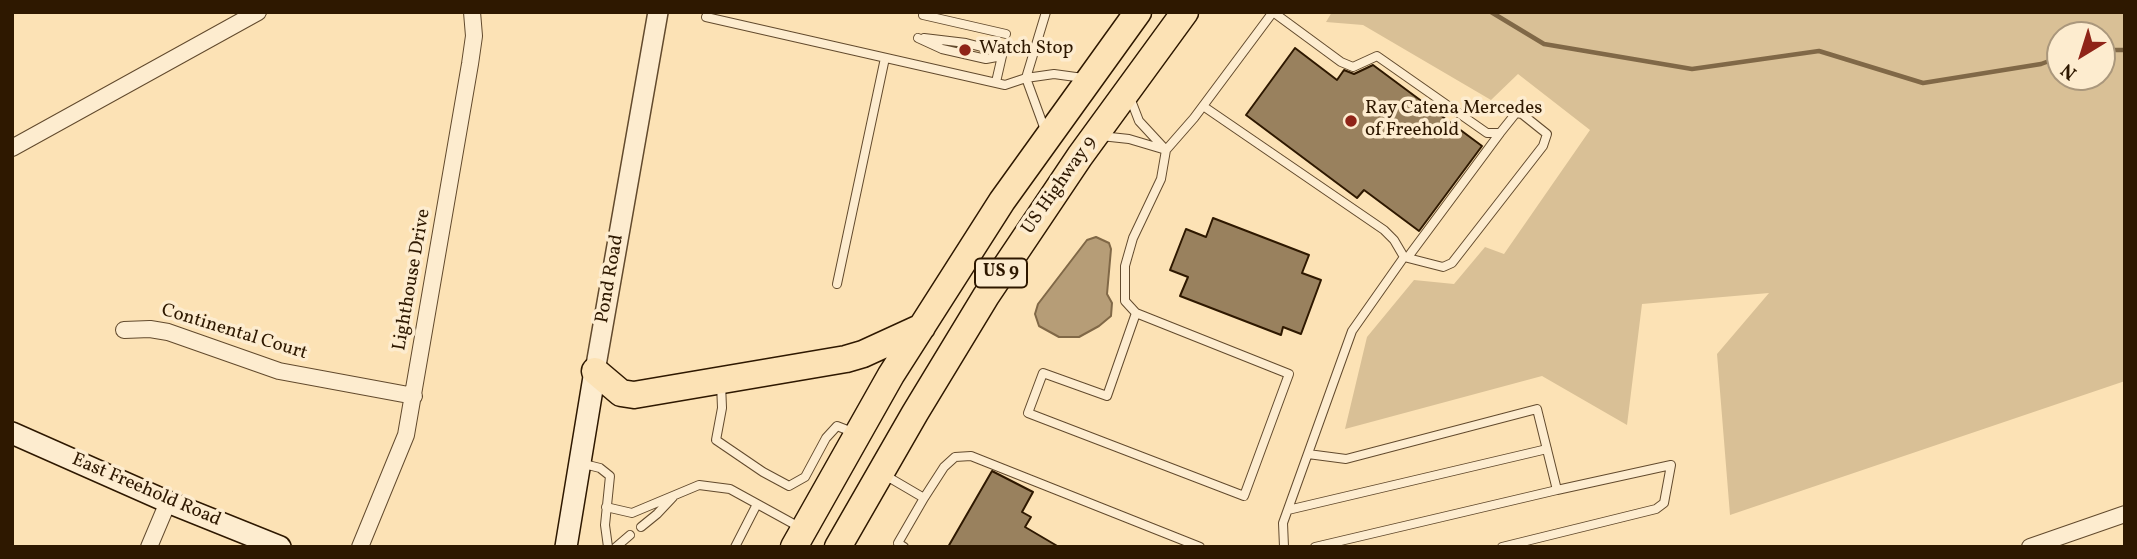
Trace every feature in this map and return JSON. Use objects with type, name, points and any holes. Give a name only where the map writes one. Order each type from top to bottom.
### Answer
[{"type":"highway","name":"US Highway 9","points":[[799,538],[816,483],[857,434],[891,375],[1002,201],[1138,12]]},
{"type":"highway","name":"US Highway 9","points":[[838,547],[986,296],[1095,135],[1185,12]]},
{"type":"highway","points":[[595,371],[621,393],[634,395],[863,354],[924,326]]},
{"type":"main road","name":"Pond Road","points":[[566,547],[595,371]]},
{"type":"main road","name":"East Freehold Road","points":[[12,433],[168,502],[280,547]]},
{"type":"street","points":[[12,148],[258,12]]},
{"type":"street","name":"Lighthouse Drive","points":[[360,547],[406,435],[470,64],[474,36],[472,12]]},
{"type":"street","name":"Pond Road","points":[[595,371],[658,12]]},
{"type":"street","name":"Continental Court","points":[[124,330],[150,329],[168,332],[279,371],[414,396]]},
{"type":"street","points":[[149,547],[168,502]]},
{"type":"street","points":[[2030,547],[2125,514]]},
{"type":"lane","points":[[1046,12],[1026,78],[1047,137]]},
{"type":"lane","points":[[1136,313],[1107,396],[1043,373],[1028,414],[1244,496],[1289,374],[1136,313],[1125,301],[1125,266],[1133,238],[1161,179],[1166,150],[1203,106],[1273,12],[1341,62],[1353,67],[1377,56],[1487,133],[1500,133]]},
{"type":"lane","points":[[923,15],[1006,34]]},
{"type":"lane","points":[[706,17],[1005,85],[1026,78],[1054,74],[1089,79]]},
{"type":"lane","points":[[918,38],[966,43],[989,49],[1002,56],[986,59],[942,48],[918,38]]},
{"type":"lane","points":[[996,82],[1002,56]]},
{"type":"lane","points":[[837,284],[885,58]]},
{"type":"lane","points":[[1128,91],[1139,121],[1166,150]]},
{"type":"lane","points":[[1203,106],[1384,230],[1406,257],[1443,267],[1452,263],[1543,146],[1547,134],[1522,114],[1516,113],[1406,257],[1352,331],[1283,523],[1284,547]]},
{"type":"lane","points":[[1095,135],[1129,139],[1166,150]]},
{"type":"lane","points":[[721,380],[722,408],[716,440],[763,472],[789,485],[816,483]]},
{"type":"lane","points":[[1308,454],[1346,458],[1537,409],[1557,491]]},
{"type":"lane","points":[[1288,510],[1547,449]]},
{"type":"lane","points":[[899,545],[944,467],[955,457],[971,456],[1182,544],[1200,547]]},
{"type":"lane","points":[[580,463],[600,468],[610,476],[604,525],[608,547]]},
{"type":"lane","points":[[1315,547],[1671,465],[1664,503],[1656,509],[1502,547]]},
{"type":"lane","points":[[880,472],[924,498]]},
{"type":"lane","points":[[606,507],[632,513],[698,485],[730,489],[757,504],[799,538]]},
{"type":"lane","points":[[641,527],[675,495]]},
{"type":"lane","points":[[735,547],[757,504]]},
{"type":"lane","points":[[615,547],[630,535]]},
{"type":"shaded area","points":[[1332,12],[2125,12],[2125,381],[1730,515],[1717,354],[1769,293],[1642,304],[1627,425],[1542,376],[1345,429],[1367,337],[1414,280],[1454,284],[1485,247],[1504,254],[1590,130],[1518,74],[1491,100],[1363,25],[1326,22]]},
{"type":"shaded area","points":[[1096,237],[1109,243],[1111,249],[1107,294],[1112,303],[1111,316],[1079,337],[1059,337],[1039,326],[1035,314],[1038,304],[1087,240]]},
{"type":"building","points":[[1295,48],[1337,80],[1344,70],[1354,74],[1373,65],[1482,146],[1419,231],[1364,190],[1357,198],[1246,115]]},
{"type":"building","points":[[1213,218],[1309,255],[1302,273],[1321,280],[1301,334],[1283,327],[1281,335],[1180,296],[1188,277],[1170,270],[1186,229],[1206,237]]},
{"type":"building","points":[[992,471],[1033,492],[1022,512],[1031,517],[1025,527],[1059,547],[948,547]]},
{"type":"waterway","points":[[1491,12],[1544,44],[1692,69],[1819,51],[1923,83],[2046,62]]},
{"type":"waterway","points":[[2116,50],[2125,50]]},
{"type":"place","name":"Watch Stop","points":[[965,50]]},
{"type":"place","name":"Ray Catena Mercedes of Freehold","points":[[1351,121]]}]
